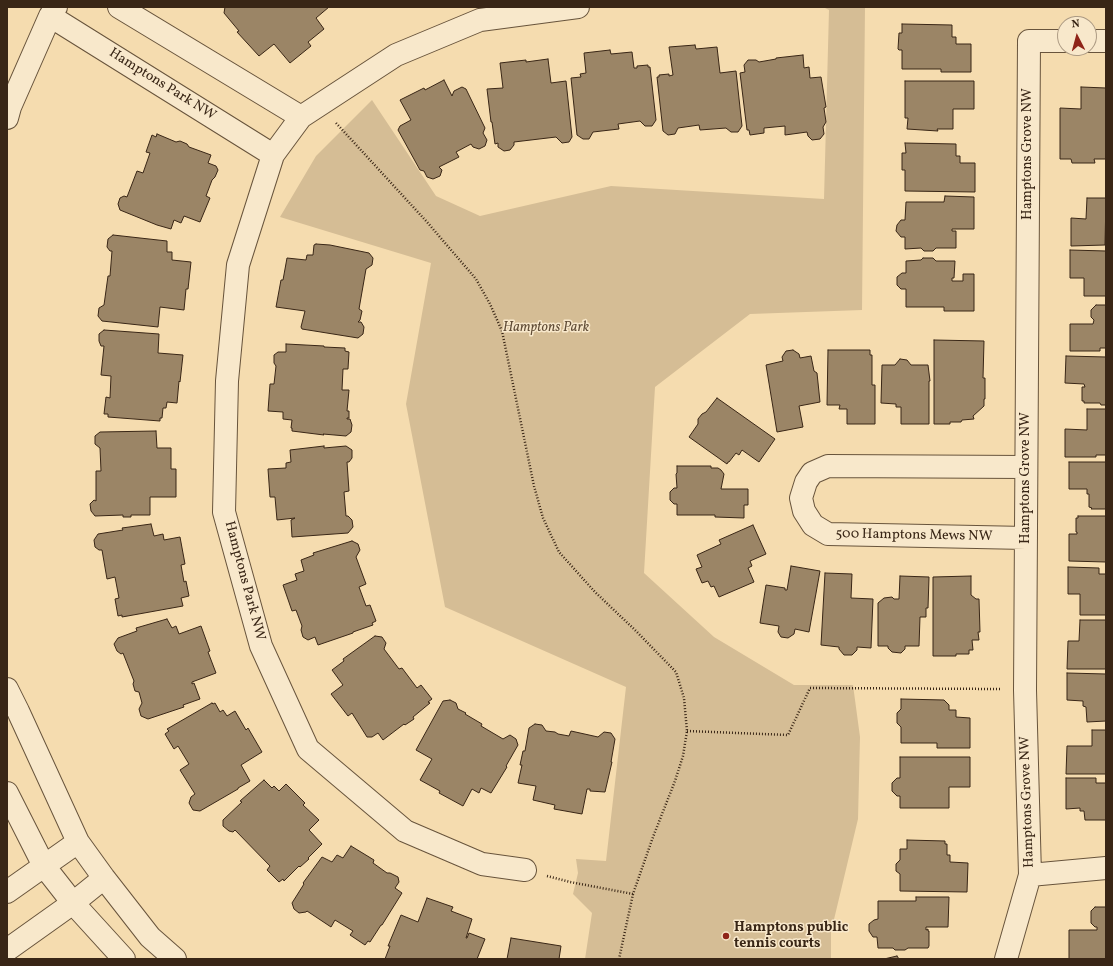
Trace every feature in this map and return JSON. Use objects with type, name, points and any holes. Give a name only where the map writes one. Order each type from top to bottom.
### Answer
[{"type":"street","points":[[119,7],[300,117]]},
{"type":"street","name":"Hamptons Park NW","points":[[525,870],[482,864],[405,831],[308,749],[261,646],[224,512],[227,382],[238,265],[273,155],[300,117],[396,55],[480,20],[578,7]]},
{"type":"street","points":[[7,118],[10,107],[53,11]]},
{"type":"street","name":"Hamptons Park NW","points":[[53,11],[273,155]]},
{"type":"street","name":"Hamptons Grove NW","points":[[1057,41],[1028,41],[1025,690],[1030,875],[1106,868]]},
{"type":"street","name":"500 Hamptons Mews NW","points":[[1026,467],[828,466],[812,473],[806,482],[801,498],[804,511],[813,525],[828,534],[1026,538]]},
{"type":"street","points":[[7,689],[78,842],[150,937],[175,959]]},
{"type":"street","points":[[7,793],[44,866],[73,903],[124,959]]},
{"type":"street","points":[[7,892],[78,842]]},
{"type":"street","points":[[1006,959],[1030,875]]},
{"type":"street","points":[[7,950],[73,903],[104,878]]},
{"type":"path","points":[[336,123],[427,222],[476,279],[490,304],[502,331],[534,486],[543,518],[559,552],[595,592],[676,672],[684,698],[686,731],[683,756],[633,894],[619,959]]},
{"type":"path","points":[[686,731],[788,735],[810,688],[1025,690]]},
{"type":"path","points":[[525,870],[570,882],[633,894]]},
{"type":"green space","name":"Hamptons Park","points":[[823,7],[865,7],[862,310],[750,314],[655,387],[644,573],[714,637],[794,685],[853,685],[860,737],[858,819],[831,932],[831,959],[585,959],[592,913],[573,894],[578,873],[576,859],[606,861],[626,687],[445,607],[406,404],[431,263],[280,217],[316,156],[372,100],[436,196],[480,216],[611,186],[824,199],[829,10]]},
{"type":"building","points":[[225,7],[329,7],[316,18],[324,29],[308,42],[311,46],[290,63],[274,44],[259,56],[237,32],[239,31],[224,13]]},
{"type":"building","points":[[902,24],[952,25],[952,37],[956,37],[956,44],[971,44],[971,72],[941,72],[941,69],[902,69],[902,50],[898,49],[899,33],[902,33]]},
{"type":"building","points":[[695,45],[696,49],[717,47],[720,73],[736,71],[742,126],[738,132],[731,132],[726,128],[700,130],[699,125],[678,128],[675,134],[668,135],[663,131],[657,77],[659,77],[659,75],[673,75],[669,47]]},
{"type":"building","points":[[610,50],[611,54],[632,52],[634,68],[637,68],[637,66],[648,65],[648,67],[650,67],[656,120],[652,126],[645,126],[640,121],[618,124],[619,129],[593,132],[589,139],[583,139],[577,135],[571,78],[581,77],[580,74],[586,73],[584,53]]},
{"type":"building","points":[[803,55],[804,68],[809,67],[810,78],[821,77],[826,107],[824,108],[826,122],[823,127],[824,134],[820,139],[812,140],[808,136],[807,132],[785,135],[785,126],[764,128],[764,133],[750,135],[749,130],[747,130],[740,73],[745,72],[744,65],[748,60],[756,60],[759,62],[776,58]]},
{"type":"building","points":[[548,59],[551,83],[566,81],[572,137],[569,142],[562,143],[556,137],[514,142],[514,145],[510,150],[504,151],[498,147],[498,143],[495,144],[487,89],[503,88],[500,63]]},
{"type":"building","points":[[444,80],[452,96],[454,91],[462,87],[466,89],[485,128],[483,133],[487,140],[485,146],[479,149],[473,147],[471,144],[456,152],[459,157],[439,167],[442,170],[440,176],[433,179],[427,177],[424,171],[420,170],[398,130],[400,126],[411,120],[400,100],[424,88],[425,90]]},
{"type":"building","points":[[905,81],[974,81],[974,109],[953,109],[953,129],[937,129],[938,131],[907,129],[908,118],[905,118]]},
{"type":"building","points":[[1081,87],[1106,88],[1106,159],[1094,159],[1095,163],[1072,163],[1071,159],[1060,159],[1060,108],[1081,109]]},
{"type":"building","points":[[157,134],[176,142],[180,141],[187,144],[189,147],[211,155],[208,163],[216,166],[218,170],[212,180],[206,196],[210,198],[200,222],[184,216],[181,223],[174,220],[171,229],[120,210],[118,204],[120,198],[124,196],[127,197],[137,171],[143,173],[150,153],[146,152],[152,135],[156,137]]},
{"type":"building","points":[[905,143],[956,144],[956,156],[960,156],[960,163],[975,163],[975,192],[905,191],[905,170],[902,170],[902,153],[906,153]]},
{"type":"building","points":[[945,196],[974,197],[974,229],[952,229],[952,231],[956,231],[956,248],[936,248],[933,251],[924,251],[921,248],[905,249],[905,237],[901,237],[896,231],[897,225],[901,220],[905,220],[906,202],[944,202]]},
{"type":"building","points":[[1087,198],[1106,198],[1105,245],[1071,246],[1071,218],[1086,219]]},
{"type":"building","points":[[113,235],[167,241],[167,252],[172,252],[172,260],[191,262],[184,310],[160,307],[158,327],[102,321],[98,316],[99,308],[104,305],[108,276],[110,276],[112,251],[110,251],[107,247],[108,239]]},
{"type":"building","points":[[314,245],[330,245],[369,253],[373,258],[372,265],[366,269],[359,309],[362,311],[358,322],[361,322],[364,327],[363,334],[358,338],[302,329],[301,327],[305,311],[276,307],[287,258],[306,260],[307,255],[313,255]]},
{"type":"building","points":[[1070,250],[1106,251],[1106,296],[1084,296],[1084,278],[1070,278]]},
{"type":"building","points":[[923,258],[933,258],[936,261],[955,261],[954,278],[952,278],[952,281],[963,281],[963,274],[974,274],[974,311],[944,311],[944,307],[906,307],[906,289],[901,289],[897,285],[897,277],[902,273],[906,273],[906,261],[921,260]]},
{"type":"building","points":[[1096,305],[1106,305],[1106,348],[1100,348],[1100,351],[1070,351],[1070,324],[1093,324],[1094,320],[1091,317],[1091,310]]},
{"type":"building","points":[[104,330],[159,334],[158,353],[183,355],[177,403],[167,402],[166,408],[163,408],[162,418],[160,418],[160,421],[108,417],[108,414],[104,414],[106,397],[110,398],[111,376],[101,375],[104,346],[101,346],[99,334]]},
{"type":"building","points":[[934,340],[984,341],[983,378],[985,378],[985,399],[984,406],[973,416],[974,419],[962,420],[961,422],[950,422],[950,424],[934,424]]},
{"type":"building","points":[[286,344],[345,348],[345,351],[349,352],[348,369],[343,369],[342,390],[349,390],[347,411],[349,411],[349,418],[347,419],[350,419],[352,425],[351,432],[346,436],[292,431],[292,420],[283,419],[283,412],[268,411],[270,384],[274,384],[276,366],[274,363],[274,355],[278,352],[286,352]]},
{"type":"building","points":[[793,350],[799,354],[800,358],[811,356],[814,371],[817,373],[820,402],[799,406],[803,427],[777,432],[766,365],[783,361],[782,357],[786,351]]},
{"type":"building","points":[[828,350],[870,350],[870,355],[872,355],[872,385],[875,385],[875,424],[847,424],[847,409],[839,409],[840,405],[827,405]]},
{"type":"building","points":[[1066,356],[1106,357],[1106,405],[1101,405],[1100,403],[1084,403],[1084,401],[1082,401],[1082,387],[1085,387],[1084,384],[1065,383]]},
{"type":"building","points":[[900,359],[907,360],[911,365],[928,365],[930,381],[929,424],[901,424],[901,407],[896,407],[896,404],[881,403],[882,365],[895,365]]},
{"type":"building","points":[[717,398],[775,439],[759,462],[742,450],[739,455],[736,453],[727,464],[689,437],[698,424],[698,419],[706,412]]},
{"type":"building","points":[[1087,409],[1106,409],[1106,455],[1096,455],[1096,457],[1065,457],[1065,429],[1087,430]]},
{"type":"building","points":[[156,431],[157,448],[171,448],[171,469],[176,469],[176,497],[150,497],[150,515],[131,515],[131,517],[123,517],[123,515],[95,516],[91,511],[90,504],[94,500],[96,501],[96,471],[101,471],[100,448],[95,444],[95,436],[100,432]]},
{"type":"building","points":[[324,446],[324,448],[346,446],[352,450],[352,458],[349,462],[347,462],[349,491],[344,492],[346,516],[352,520],[353,527],[348,533],[292,537],[291,520],[295,518],[277,520],[275,497],[270,497],[268,469],[286,468],[286,463],[291,462],[290,450]]},
{"type":"building","points":[[1069,462],[1106,462],[1106,509],[1091,509],[1092,508],[1089,507],[1089,494],[1087,494],[1087,489],[1069,489]]},
{"type":"building","points":[[677,466],[711,466],[711,468],[718,468],[724,474],[721,489],[748,489],[748,505],[744,505],[744,518],[715,517],[715,515],[677,515],[677,504],[674,504],[670,500],[670,492],[674,488],[677,488]]},
{"type":"building","points":[[1078,516],[1106,516],[1106,562],[1069,561],[1069,534],[1077,534],[1076,518],[1078,518]]},
{"type":"building","points":[[151,524],[154,536],[163,534],[164,540],[180,537],[185,564],[181,565],[184,582],[186,581],[189,596],[181,598],[183,606],[122,617],[122,615],[118,616],[115,599],[119,598],[115,577],[107,579],[102,550],[95,547],[94,540],[98,534],[123,530],[122,528]]},
{"type":"building","points":[[753,525],[766,554],[750,561],[752,566],[748,568],[754,582],[719,597],[714,586],[711,587],[708,581],[702,583],[696,569],[702,567],[697,555],[721,544],[719,540]]},
{"type":"building","points":[[352,541],[358,544],[360,550],[356,557],[366,584],[359,587],[366,606],[370,605],[376,621],[372,623],[373,625],[318,645],[315,637],[308,640],[303,637],[301,630],[302,626],[296,610],[292,611],[283,585],[297,580],[295,574],[304,571],[301,560],[314,555],[313,553]]},
{"type":"building","points":[[791,566],[820,571],[809,632],[795,629],[794,634],[788,638],[781,637],[778,632],[779,626],[760,623],[766,585],[785,588],[785,590],[787,590]]},
{"type":"building","points":[[1068,567],[1099,568],[1099,574],[1106,574],[1106,615],[1080,615],[1080,594],[1068,594]]},
{"type":"building","points":[[825,573],[852,574],[851,598],[873,599],[871,648],[857,647],[857,650],[852,655],[844,655],[839,647],[821,645]]},
{"type":"building","points":[[900,576],[929,577],[928,608],[926,608],[926,617],[920,617],[919,646],[905,646],[905,649],[901,653],[892,652],[888,646],[878,646],[878,603],[884,598],[892,597],[894,599],[899,599]]},
{"type":"building","points":[[971,576],[971,595],[976,599],[979,599],[979,640],[972,640],[973,650],[969,650],[969,654],[956,654],[956,656],[933,656],[933,577]]},
{"type":"building","points":[[167,619],[172,628],[176,626],[179,634],[201,626],[210,651],[208,652],[216,673],[192,682],[192,684],[194,683],[200,699],[183,705],[184,707],[148,719],[141,716],[139,709],[142,703],[139,692],[135,691],[133,684],[134,681],[123,653],[121,654],[117,651],[114,644],[118,638],[137,631],[136,628]]},
{"type":"building","points":[[1080,620],[1106,620],[1106,669],[1067,669],[1068,641],[1079,641]]},
{"type":"building","points":[[375,636],[382,637],[386,643],[384,649],[399,669],[402,668],[417,688],[421,685],[432,699],[428,702],[430,703],[413,717],[414,719],[405,725],[404,724],[383,740],[378,733],[372,737],[367,737],[352,713],[348,716],[331,694],[343,685],[332,670],[344,661],[343,659]]},
{"type":"building","points":[[1067,673],[1106,674],[1106,721],[1087,722],[1086,707],[1083,706],[1083,701],[1067,700]]},
{"type":"building","points":[[901,699],[944,700],[949,705],[949,710],[956,710],[956,717],[970,718],[970,748],[937,748],[937,743],[901,743],[901,727],[897,723],[897,713],[901,709]]},
{"type":"building","points":[[450,700],[456,703],[458,709],[482,724],[481,726],[503,739],[510,735],[516,739],[518,745],[491,793],[481,788],[479,793],[472,789],[463,806],[439,793],[440,791],[420,780],[432,759],[416,750],[443,701]]},
{"type":"building","points":[[212,703],[215,703],[220,712],[223,710],[227,716],[235,711],[246,730],[248,728],[262,752],[241,765],[250,781],[200,811],[193,810],[189,803],[191,797],[195,794],[180,770],[189,764],[178,746],[174,749],[165,734],[169,731],[167,729]]},
{"type":"building","points":[[535,724],[542,725],[546,731],[555,732],[558,734],[569,736],[571,731],[598,737],[604,732],[611,733],[615,739],[612,762],[605,792],[590,791],[590,789],[587,789],[582,814],[554,809],[555,805],[533,800],[536,786],[518,783],[522,765],[520,765],[523,751],[525,751],[529,728]]},
{"type":"building","points":[[1092,730],[1106,730],[1106,774],[1066,774],[1067,746],[1092,746]]},
{"type":"building","points":[[900,757],[970,757],[970,787],[949,787],[949,808],[900,808],[900,796],[897,796],[892,791],[892,783],[897,778],[900,778]]},
{"type":"building","points":[[1066,778],[1096,778],[1096,783],[1106,783],[1106,820],[1085,820],[1084,811],[1080,811],[1080,808],[1066,809]]},
{"type":"building","points":[[264,780],[272,788],[274,786],[279,791],[286,784],[305,803],[303,805],[319,820],[309,830],[322,844],[300,867],[299,866],[284,881],[283,879],[279,882],[267,870],[270,866],[235,830],[233,832],[229,831],[223,826],[223,820],[242,802],[240,801]]},
{"type":"building","points":[[907,840],[945,841],[945,844],[947,844],[947,855],[950,855],[950,862],[968,863],[967,892],[900,891],[900,874],[896,871],[896,864],[900,860],[900,849],[907,849]]},
{"type":"building","points":[[351,846],[374,860],[373,863],[387,873],[398,877],[399,882],[395,888],[402,893],[370,942],[368,941],[365,945],[350,935],[353,931],[335,920],[331,927],[307,911],[299,913],[294,909],[292,903],[304,884],[303,883],[322,857],[332,862],[337,855],[343,858]]},
{"type":"building","points":[[916,897],[949,897],[948,927],[926,927],[926,930],[928,929],[929,931],[928,948],[908,948],[905,950],[895,950],[893,948],[878,948],[877,937],[873,937],[869,931],[869,924],[878,919],[878,901],[916,901]]},
{"type":"building","points":[[427,898],[453,907],[451,911],[472,919],[466,938],[469,933],[485,939],[477,959],[385,959],[390,946],[388,946],[401,915],[418,922]]},
{"type":"building","points":[[1095,907],[1106,907],[1106,959],[1069,959],[1069,930],[1097,930],[1097,927],[1091,923],[1091,911]]},
{"type":"building","points":[[511,938],[561,946],[559,959],[507,959]]},
{"type":"building","points":[[897,956],[899,959],[884,959]]},
{"type":"place","name":"Hamptons public tennis courts","points":[[726,936]]}]
